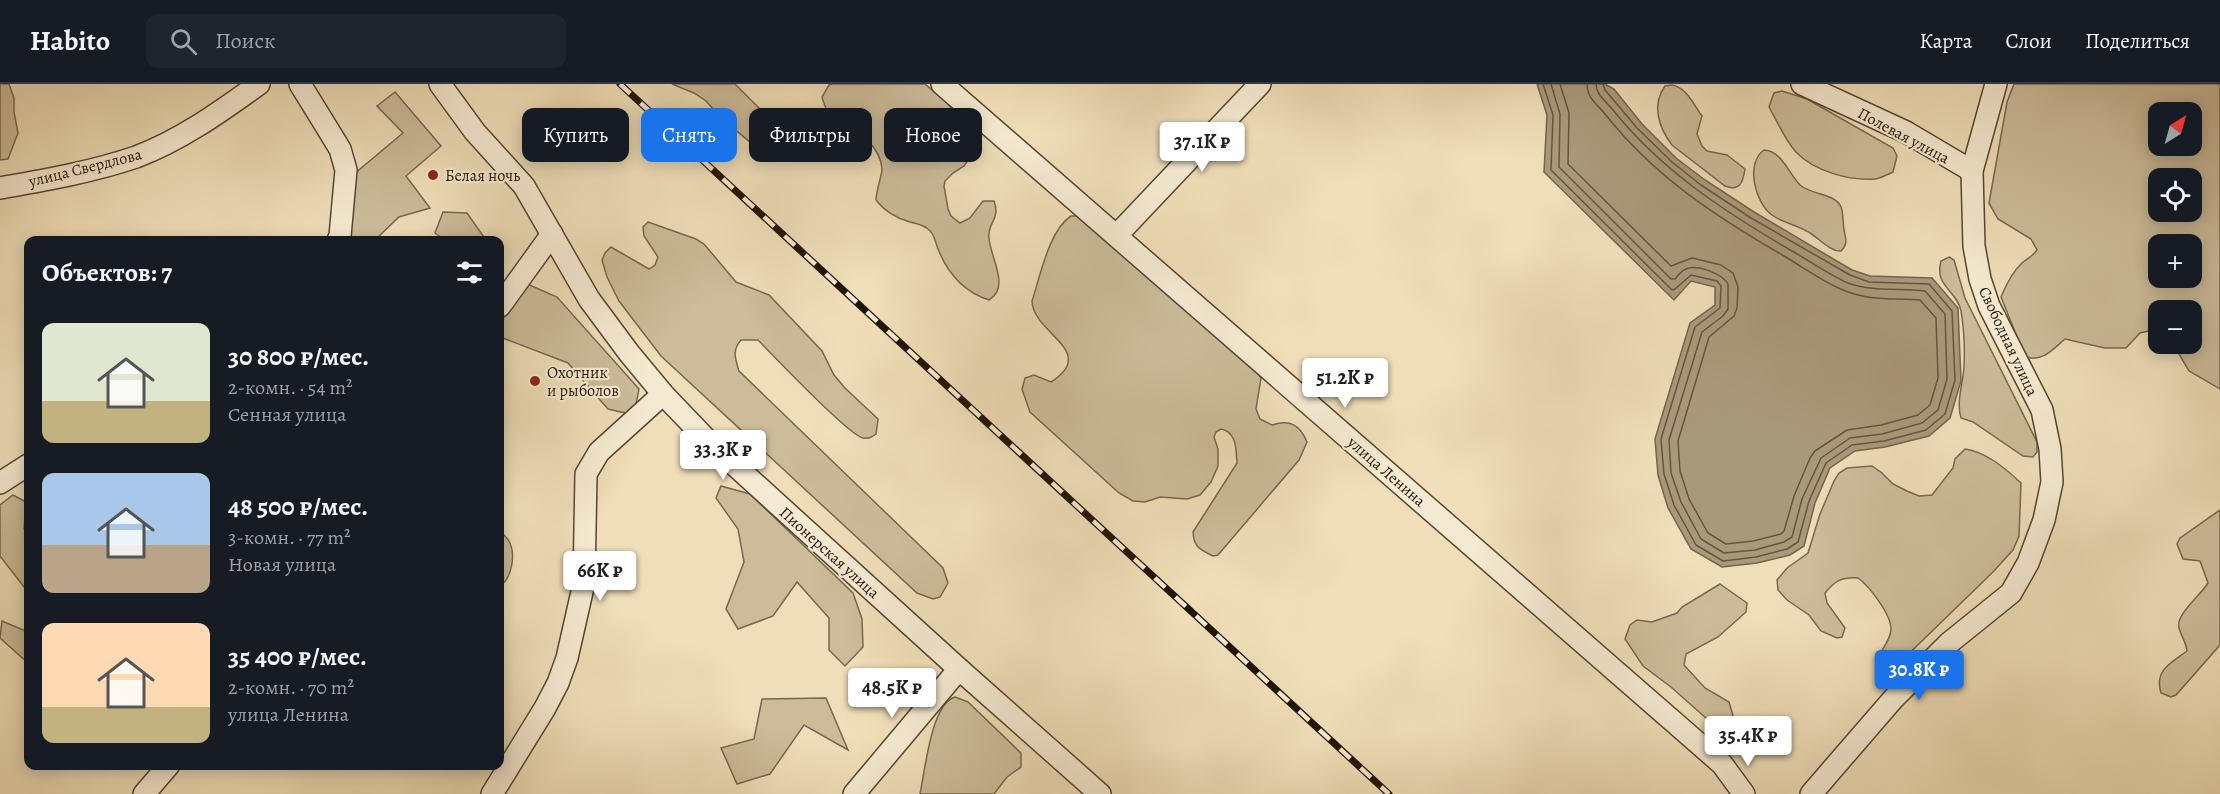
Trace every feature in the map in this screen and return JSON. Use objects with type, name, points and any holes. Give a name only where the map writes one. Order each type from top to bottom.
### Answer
[{"type":"street","name":"улица Свердлова","points":[[0,188],[57,177],[135,157],[172,141],[212,118],[259,84]]},
{"type":"street","points":[[300,84],[340,148],[346,170],[340,236]]},
{"type":"street","name":"Пионерская улица","points":[[440,84],[475,132],[524,186],[589,299],[663,394],[708,441],[1100,794]]},
{"type":"street","name":"улица Ленина","points":[[942,84],[1722,764],[1744,794]]},
{"type":"street","points":[[1117,235],[1260,84]]},
{"type":"street","name":"Полевая улица","points":[[1802,84],[1906,132],[1972,171]]},
{"type":"street","name":"Свободная улица","points":[[1811,794],[1894,698],[1941,651],[2011,593],[2028,563],[2044,520],[2052,482],[2050,449],[2042,410],[1989,306],[1980,279],[1974,246],[1972,171],[1996,84]]},
{"type":"street","points":[[504,300],[552,234]]},
{"type":"street","points":[[492,794],[545,708],[558,683],[567,658],[584,583],[586,474],[599,452],[663,394]]},
{"type":"street","points":[[0,483],[24,468]]},
{"type":"street","points":[[854,794],[959,669]]},
{"type":"street","points":[[144,794],[165,770]]},
{"type":"shaded area","points":[[0,84],[9,84],[14,98],[18,133],[8,159],[0,160]]},
{"type":"shaded area","points":[[672,84],[735,84],[759,108],[749,108],[749,141],[737,131],[737,108],[712,108],[694,93]]},
{"type":"shaded area","points":[[925,84],[952,108],[884,108],[884,162],[967,162],[945,181],[944,186],[951,216],[960,223],[970,218],[983,201],[994,201],[996,213],[989,238],[999,280],[995,294],[989,300],[980,297],[958,281],[942,258],[933,236],[926,227],[891,214],[876,200],[882,169],[878,154],[872,146],[872,108],[825,108],[822,97],[829,85]]},
{"type":"shaded area","points":[[2014,84],[2220,84],[2220,389],[2189,371],[2179,354],[2202,354],[2202,300],[2148,300],[2148,331],[2140,333],[2126,348],[2105,348],[2065,339],[2042,356],[2025,357],[2001,297],[2015,270],[2037,250],[2031,239],[1998,219],[1989,203],[2007,102]]},
{"type":"shaded area","points":[[1672,85],[1686,93],[1702,116],[1697,134],[1702,146],[1707,151],[1727,155],[1745,169],[1742,182],[1737,187],[1725,186],[1672,145],[1667,138],[1658,116],[1658,101],[1665,86]]},
{"type":"shaded area","points":[[1782,91],[1807,99],[1893,148],[1897,156],[1893,172],[1875,179],[1854,178],[1832,173],[1803,159],[1788,142],[1769,107],[1774,93]]},
{"type":"shaded area","points":[[395,92],[441,146],[406,176],[430,208],[399,217],[379,236],[345,236],[353,175],[403,133],[377,106]]},
{"type":"shaded area","points":[[1764,150],[1776,154],[1800,185],[1838,202],[1842,209],[1846,239],[1846,244],[1841,251],[1829,247],[1801,228],[1776,218],[1766,209],[1754,183],[1755,164],[1758,156]]},
{"type":"shaded area","points":[[443,212],[467,213],[483,236],[439,236],[435,233]]},
{"type":"shaded area","points":[[1071,216],[1086,219],[1258,374],[1261,378],[1256,409],[1260,419],[1272,425],[1289,423],[1294,425],[1301,431],[1307,442],[1299,460],[1218,555],[1213,556],[1198,547],[1193,532],[1237,463],[1235,442],[1230,434],[1221,429],[1216,432],[1214,437],[1218,449],[1218,466],[1211,482],[1200,495],[1187,499],[1160,497],[1145,502],[1133,501],[1119,493],[1030,412],[1022,389],[1025,378],[1034,375],[1051,382],[1064,371],[1068,361],[1066,351],[1060,342],[1035,313],[1032,301],[1051,243],[1063,223]]},
{"type":"shaded area","points":[[648,222],[696,239],[704,244],[736,282],[769,295],[822,351],[834,375],[845,388],[878,419],[876,434],[870,438],[863,438],[855,434],[827,410],[758,340],[741,340],[736,347],[736,362],[739,371],[943,568],[948,583],[940,597],[933,599],[917,593],[661,356],[619,301],[607,277],[602,260],[611,247],[649,269],[655,265],[658,257],[644,236],[643,227]]},
{"type":"shaded area","points":[[1949,257],[1954,260],[1965,298],[2037,442],[2037,452],[2033,457],[2023,456],[1973,422],[1961,418],[1959,399],[1963,373],[1964,332],[1959,304],[1943,283],[1940,270],[1941,261]]},
{"type":"shaded area","points":[[525,283],[557,297],[639,389],[634,415],[608,409],[568,363],[504,339],[504,317]]},
{"type":"shaded area","points":[[1965,449],[1988,457],[2021,483],[2019,536],[2013,550],[1993,572],[1892,670],[1882,665],[1879,655],[1890,636],[1890,623],[1879,601],[1858,578],[1839,581],[1825,593],[1827,603],[1845,628],[1842,637],[1837,638],[1821,631],[1809,615],[1787,600],[1778,590],[1777,580],[1787,568],[1808,553],[1820,514],[1839,473],[1847,468],[1872,466],[1893,484],[1907,491],[1919,496],[1932,495],[1953,468],[1955,459]]},
{"type":"shaded area","points":[[721,486],[750,494],[853,593],[862,619],[863,647],[845,666],[829,650],[829,618],[797,582],[773,616],[738,629],[726,609],[744,562],[738,529],[716,498]]},
{"type":"shaded area","points":[[13,495],[24,501],[24,587],[0,556],[0,505]]},
{"type":"shaded area","points":[[2220,510],[2220,645],[2176,695],[2171,697],[2161,693],[2160,678],[2170,663],[2187,651],[2179,623],[2185,611],[2208,583],[2200,561],[2183,559],[2177,544],[2180,538]]},
{"type":"shaded area","points":[[504,535],[509,541],[512,552],[512,565],[504,582]]},
{"type":"shaded area","points":[[1720,584],[1747,603],[1746,612],[1718,637],[1686,654],[1684,665],[1705,688],[1729,702],[1734,719],[1721,727],[1707,719],[1643,666],[1625,639],[1630,625],[1637,620],[1652,622],[1677,613],[1682,607]]},
{"type":"shaded area","points":[[2,621],[24,630],[24,659],[0,638]]},
{"type":"shaded area","points":[[955,697],[968,702],[1021,753],[1021,767],[1007,777],[994,794],[920,794],[930,739],[935,725],[947,702]]},
{"type":"shaded area","points":[[826,698],[848,750],[804,725],[770,774],[737,784],[721,748],[754,739],[762,699]]},
{"type":"water","points":[[1537,84],[1605,84],[1614,89],[1642,124],[1676,158],[1754,212],[1852,270],[1870,276],[1932,278],[1958,308],[1961,381],[1950,418],[1929,436],[1885,447],[1855,451],[1830,468],[1815,503],[1804,546],[1790,555],[1757,563],[1722,567],[1691,549],[1668,508],[1658,475],[1655,439],[1690,323],[1715,305],[1715,287],[1691,281],[1674,300],[1544,172],[1547,115]]},
{"type":"railway","points":[[620,84],[1389,794]]},
{"type":"place","name":"Белая ночь","points":[[433,175]]},
{"type":"place","name":"Охотник и рыболов","points":[[535,381]]}]
